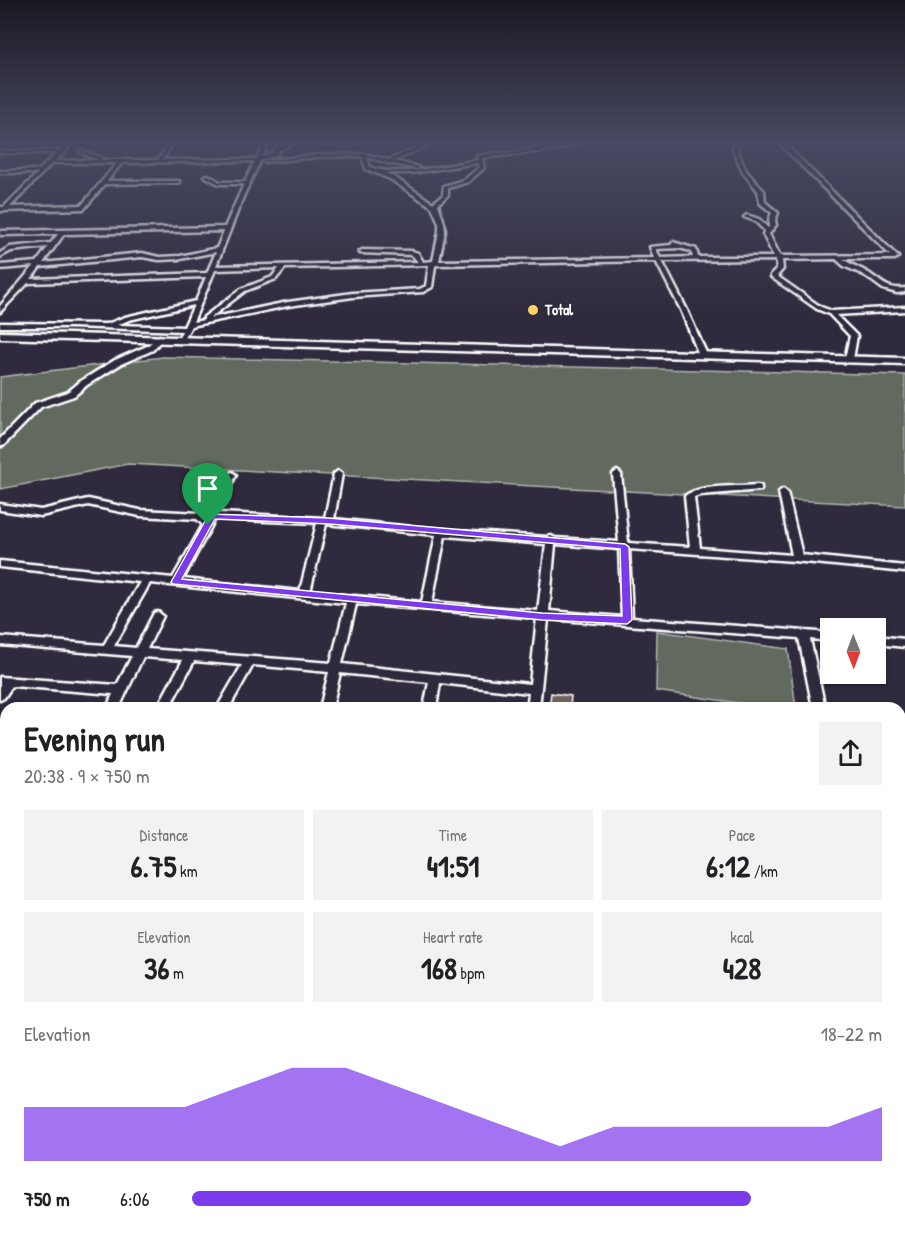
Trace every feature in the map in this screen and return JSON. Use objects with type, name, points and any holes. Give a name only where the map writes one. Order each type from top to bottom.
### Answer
[{"type":"highway","points":[[0,335],[160,338],[185,331],[703,355],[905,361]]},
{"type":"street","points":[[0,214],[3,209],[84,207],[89,202]]},
{"type":"street","points":[[185,331],[213,268],[238,202]]},
{"type":"street","points":[[198,323],[231,315],[340,297],[421,291],[429,287],[442,234],[442,225],[435,206],[428,202]]},
{"type":"street","points":[[435,206],[439,202]]},
{"type":"street","points":[[764,202],[775,211],[773,225],[766,237],[779,260],[780,269],[773,276],[819,308],[831,313],[854,336],[849,359]]},
{"type":"street","points":[[213,268],[528,261],[895,257],[840,202]]},
{"type":"street","points":[[747,217],[756,220],[768,231]]},
{"type":"street","points":[[0,233],[226,229]]},
{"type":"street","points":[[0,310],[26,281],[63,231]]},
{"type":"street","points":[[661,240],[695,250],[696,260]]},
{"type":"street","points":[[0,255],[9,249],[53,245]]},
{"type":"street","points":[[680,246],[652,247],[703,355]]},
{"type":"street","points":[[0,267],[142,255],[150,258],[177,258],[200,255],[219,249]]},
{"type":"street","points":[[362,252],[412,253],[416,254],[422,264]]},
{"type":"street","points":[[839,259],[846,266],[861,271],[887,291],[905,290]]},
{"type":"street","points":[[0,325],[185,331],[243,290],[274,278],[284,266]]},
{"type":"street","points":[[26,281],[209,275]]},
{"type":"street","points":[[106,327],[126,318],[199,302]]},
{"type":"street","points":[[831,313],[905,309]]},
{"type":"street","points":[[0,444],[38,405],[71,394],[118,362],[150,348],[160,338]]},
{"type":"street","points":[[304,595],[338,474]]},
{"type":"street","points":[[616,474],[625,547],[627,620]]},
{"type":"street","points":[[176,582],[210,521],[232,475]]},
{"type":"street","points":[[695,550],[689,496],[698,492],[758,488]]},
{"type":"street","points":[[783,492],[798,558]]},
{"type":"street","points":[[0,507],[41,513],[80,502],[96,502],[140,513],[200,516],[210,521],[326,521],[625,547],[798,558],[905,569]]},
{"type":"street","points":[[426,604],[441,532]]},
{"type":"street","points":[[533,702],[551,539]]},
{"type":"street","points":[[0,564],[352,600],[820,636]]},
{"type":"street","points":[[107,649],[147,579]]},
{"type":"street","points":[[328,702],[352,600]]},
{"type":"street","points":[[115,702],[158,616]]},
{"type":"street","points":[[803,634],[818,702]]},
{"type":"street","points":[[0,641],[337,668],[534,689]]},
{"type":"street","points":[[886,641],[902,642],[905,655]]},
{"type":"street","points":[[166,702],[190,657]]},
{"type":"street","points":[[226,702],[249,662]]},
{"type":"street","points":[[431,702],[435,679]]},
{"type":"street","points":[[0,695],[4,681],[120,690]]},
{"type":"green space","points":[[163,357],[905,375],[905,506],[128,464],[0,489],[0,377]]},
{"type":"green space","points":[[657,631],[788,649],[795,702],[732,702],[656,691]]},
{"type":"building","points":[[551,693],[571,696],[570,702],[550,702]]},
{"type":"place","name":"Total","points":[[533,310]]},
{"type":"route","points":[[212,516],[329,521],[625,547],[627,620],[542,616],[426,604],[352,600],[176,582],[208,525],[212,516]]}]
